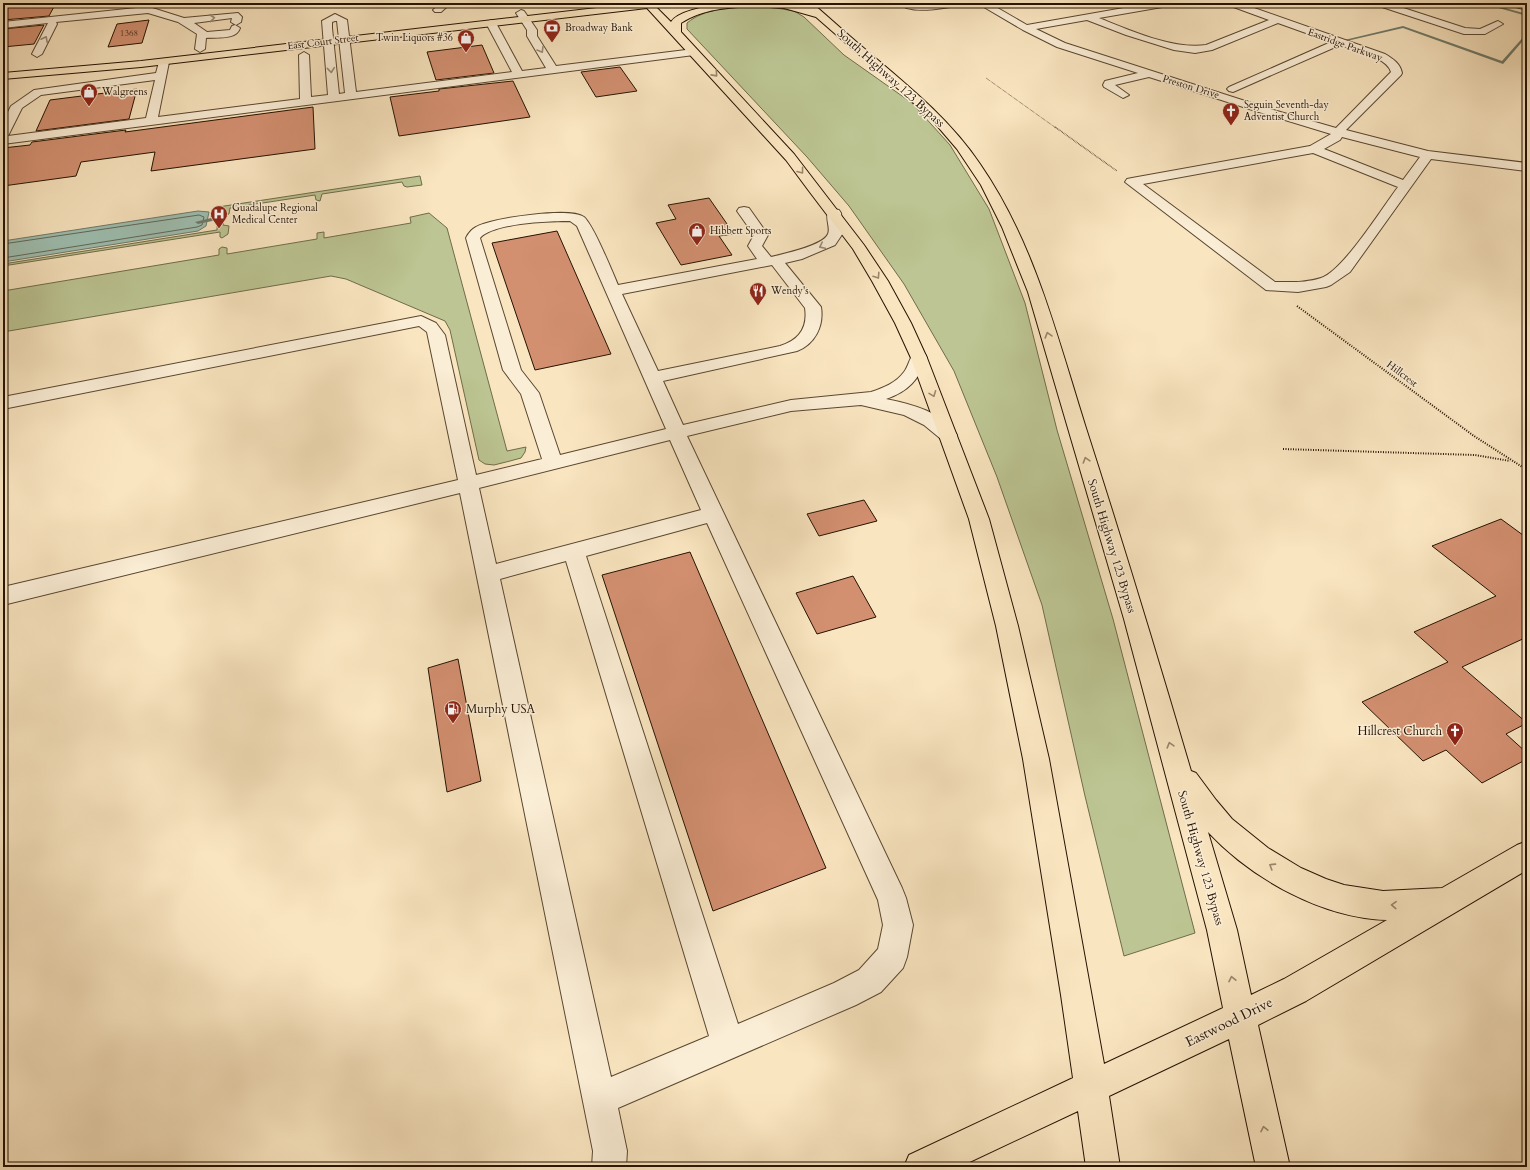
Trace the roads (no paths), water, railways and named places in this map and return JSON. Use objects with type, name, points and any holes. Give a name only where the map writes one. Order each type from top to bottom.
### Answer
[{"type":"main road","name":"East Court Street","points":[[3,76],[165,61],[328,38],[523,16],[590,7],[604,3]]},
{"type":"main road","points":[[590,7],[637,13],[661,13],[676,22],[689,13],[747,4],[778,4],[812,7]]},
{"type":"main road","name":"East Court Street","points":[[590,7],[661,13]]},
{"type":"main road","name":"South Highway 123 Bypass","points":[[812,7],[922,104],[947,129],[970,158],[1007,220],[1036,292],[1135,619],[1222,930],[1273,1167]]},
{"type":"main road","points":[[661,13],[694,52],[790,157],[834,214],[880,281],[903,323],[919,358],[978,519],[1007,626],[1036,759],[1077,995],[1103,1167]]},
{"type":"main road","name":"East Court Street","points":[[344,36],[492,23],[523,16]]},
{"type":"main road","name":"East Court Street","points":[[51,71],[102,62],[200,49],[328,38]]},
{"type":"main road","points":[[1176,766],[1202,805],[1228,833],[1258,857],[1288,877],[1326,893],[1363,903],[1401,906],[1447,902]]},
{"type":"main road","name":"Eastwood Drive","points":[[921,1167],[1295,990],[1527,855]]},
{"type":"street","points":[[442,6],[454,3]]},
{"type":"street","points":[[903,3],[912,6],[924,7],[957,3]]},
{"type":"street","points":[[984,4],[1003,3]]},
{"type":"street","points":[[1026,28],[1090,18],[1168,3]]},
{"type":"street","name":"Eastridge Parkway","points":[[1231,3],[1380,56],[1396,67],[1397,73],[1338,132]]},
{"type":"street","points":[[1379,3],[1464,31],[1482,32],[1498,24]]},
{"type":"street","points":[[1512,3],[1527,7]]},
{"type":"street","name":"Preston Drive","points":[[984,4],[1026,28],[1061,45],[1149,74],[1338,132],[1428,155],[1527,167]]},
{"type":"street","points":[[3,24],[32,22],[141,6],[195,27],[202,34],[200,49]]},
{"type":"street","points":[[334,98],[327,21],[334,13],[342,20],[350,96]]},
{"type":"street","points":[[523,16],[532,30],[531,34],[553,70]]},
{"type":"street","points":[[182,21],[237,17],[234,32],[201,36]]},
{"type":"street","points":[[1090,18],[1129,33],[1178,48],[1195,50],[1208,48],[1276,20]]},
{"type":"street","points":[[492,23],[519,74]]},
{"type":"street","points":[[37,54],[52,24]]},
{"type":"street","points":[[498,34],[532,30]]},
{"type":"street","points":[[1233,89],[1338,42]]},
{"type":"street","points":[[3,140],[694,52]]},
{"type":"street","points":[[304,55],[306,101]]},
{"type":"street","points":[[151,121],[165,61]]},
{"type":"street","points":[[1123,95],[1108,85],[1109,83],[1149,74]]},
{"type":"street","points":[[25,88],[38,92],[161,76]]},
{"type":"street","points":[[3,134],[17,106],[38,92]]},
{"type":"street","points":[[1338,132],[1336,137],[1314,149],[1132,182],[1270,287],[1298,287],[1326,282],[1345,268],[1428,155]]},
{"type":"street","points":[[1314,149],[1406,186]]},
{"type":"street","points":[[652,378],[784,350],[802,343],[812,327],[814,313],[813,307],[775,261],[755,246],[762,235],[744,211]]},
{"type":"street","points":[[613,291],[797,256],[830,242],[836,233],[834,214]]},
{"type":"street","points":[[552,463],[530,393],[512,370],[473,238],[480,230],[492,226],[554,216],[566,216],[577,219],[583,225],[676,434],[892,898],[898,925],[892,957],[870,982],[599,1099]]},
{"type":"street","points":[[3,403],[421,321],[432,326],[436,330],[613,1162]]},
{"type":"street","points":[[3,596],[788,406],[860,399],[886,394],[899,388],[910,380],[916,369],[919,358]]},
{"type":"street","points":[[860,399],[913,411],[941,428],[948,435]]},
{"type":"street","points":[[488,574],[713,514]]},
{"type":"street","points":[[574,551],[728,1044]]},
{"type":"water","points":[[198,211],[209,212],[206,226],[198,231],[3,262],[3,241]]},
{"type":"waterway","points":[[1483,3],[1527,15]]},
{"type":"waterway","points":[[1338,42],[1403,27],[1503,63],[1527,34]]},
{"type":"waterway","points":[[198,222],[215,219]]},
{"type":"place","name":"Broadway Bank","points":[[552,43]]},
{"type":"place","name":"Twin Liquors #36","points":[[466,53]]},
{"type":"place","name":"Walgreens","points":[[89,107]]},
{"type":"place","name":"Seguin Seventh-day Adventist Church","points":[[1231,126]]},
{"type":"place","name":"Guadalupe Regional Medical Center","points":[[219,229]]},
{"type":"place","name":"Hibbett Sports","points":[[697,246]]},
{"type":"place","name":"Wendy's","points":[[758,306]]},
{"type":"place","name":"Murphy USA","points":[[453,724]]},
{"type":"place","name":"Hillcrest Church","points":[[1455,746]]}]
